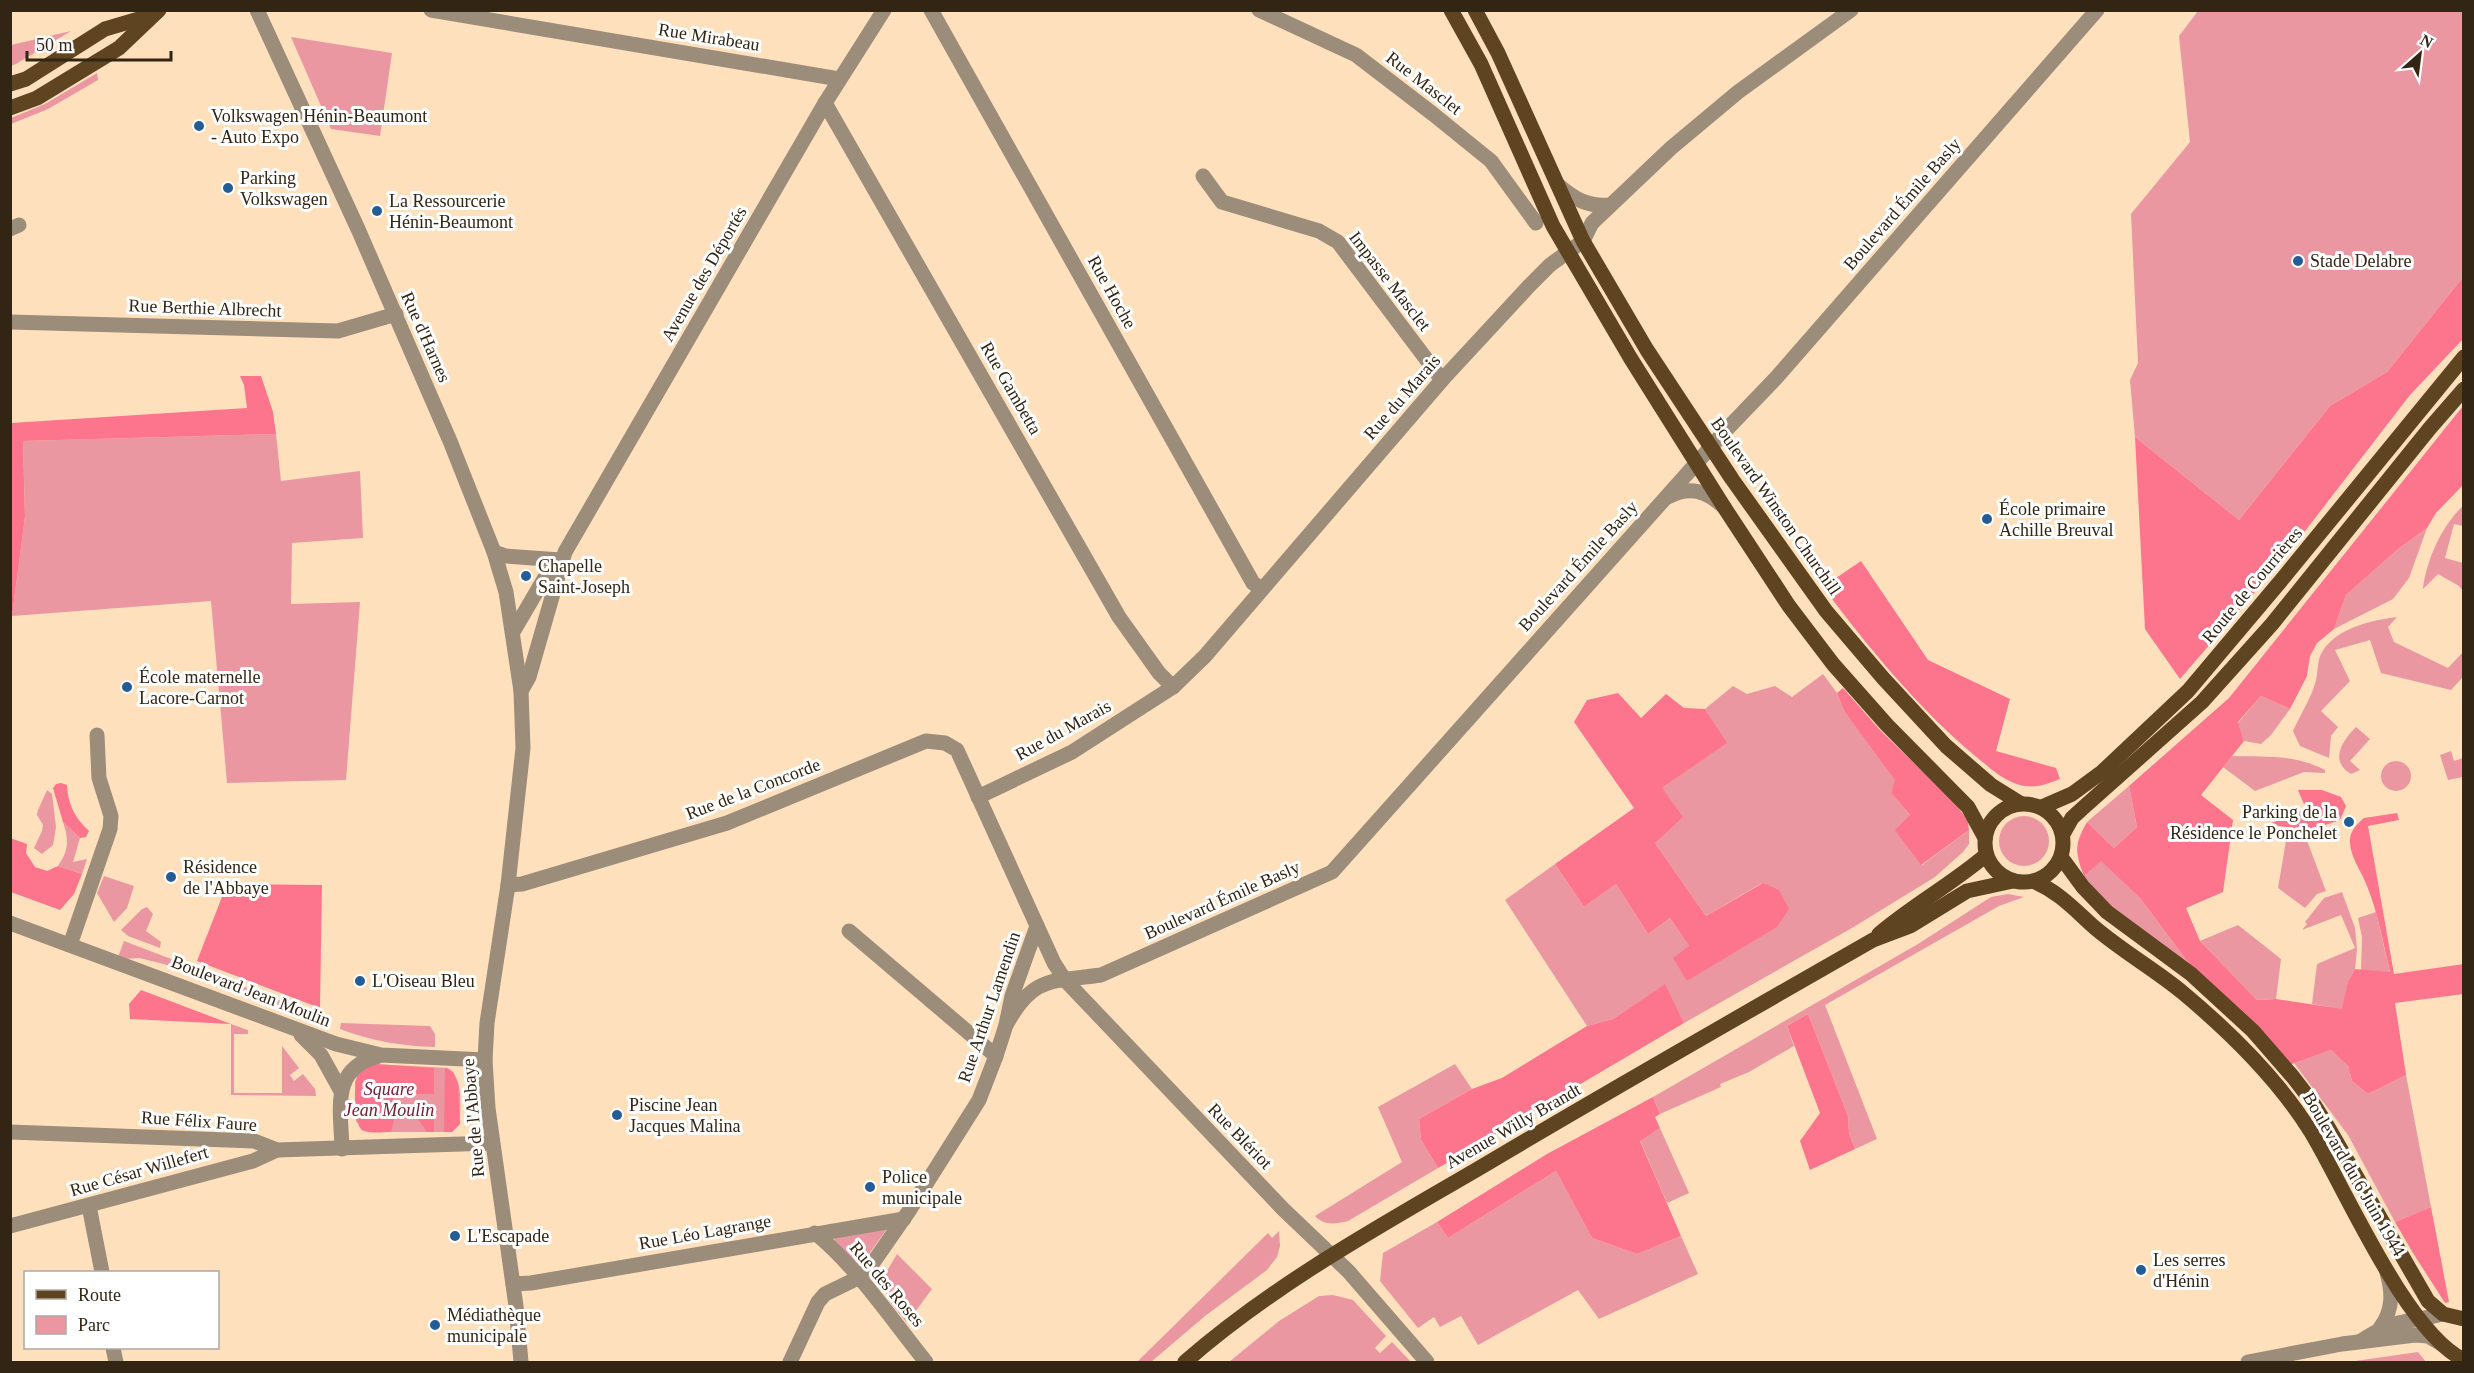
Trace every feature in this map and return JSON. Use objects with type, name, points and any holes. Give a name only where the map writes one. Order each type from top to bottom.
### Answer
[{"type":"main road","points":[[1451,10],[1481,64],[1549,219],[1631,359],[1724,507],[1789,606],[1833,664],[1887,725],[1968,807],[1985,838]]},
{"type":"main road","name":"Boulevard Winston Churchill","points":[[1475,10],[1498,53],[1583,241],[1647,350],[1711,448],[1826,611],[1883,678],[1946,746],[1991,785],[2020,803]]},
{"type":"main road","points":[[10,84],[26,78],[105,28],[155,13]]},
{"type":"main road","points":[[10,108],[37,98],[119,48],[155,13]]},
{"type":"main road","name":"Route de Courrières","points":[[2042,807],[2072,794],[2102,772],[2188,691],[2463,357]]},
{"type":"main road","points":[[2063,834],[2058,822],[2042,807],[2020,803],[2012,805],[1997,814],[1991,821],[1985,838],[1986,855],[1996,870],[2013,880],[2033,881],[2051,872],[2061,857],[2063,834],[2072,818],[2210,694],[2272,624],[2463,389]]},
{"type":"main road","name":"Avenue Willy Brandt","points":[[1873,940],[1902,914],[1953,882],[1986,855]]},
{"type":"main road","name":"Boulevard du 6 Juin 1944","points":[[2061,857],[2083,887],[2107,912],[2192,974],[2253,1031],[2293,1077],[2328,1127],[2424,1295],[2443,1314]]},
{"type":"main road","name":"Avenue Willy Brandt","points":[[1185,1362],[1264,1299],[1332,1255],[1873,940],[1910,926],[1967,891],[2013,880]]},
{"type":"main road","name":"Boulevard du 6 Juin 1944","points":[[2033,881],[2049,888],[2068,901],[2094,927],[2181,991],[2250,1055],[2288,1099],[2310,1132],[2418,1317],[2449,1353],[2463,1360]]},
{"type":"main road","points":[[2443,1314],[2463,1319]]},
{"type":"street","name":"Rue d'Harnes","points":[[257,10],[396,314],[494,552],[506,592],[521,691]]},
{"type":"street","name":"Rue Mirabeau","points":[[431,10],[839,79]]},
{"type":"street","name":"Avenue des Déportés","points":[[513,632],[544,579],[561,560],[839,79],[884,10]]},
{"type":"street","name":"Rue Hoche","points":[[932,10],[1253,584],[1262,590]]},
{"type":"street","name":"Rue Masclet","points":[[1259,10],[1356,55],[1491,161],[1536,222]]},
{"type":"street","name":"Rue du Marais","points":[[978,797],[1072,752],[1173,687],[1205,656],[1442,380],[1528,286],[1550,265],[1583,241],[1592,223],[1671,148],[1738,92],[1851,10]]},
{"type":"street","name":"Boulevard Émile Basly","points":[[1006,1025],[1026,994],[1036,987],[1101,975],[1332,872],[1696,463],[1776,378],[2097,10]]},
{"type":"street","name":"Rue Gambetta","points":[[825,103],[1119,617],[1159,673],[1173,687]]},
{"type":"street","name":"Impasse Masclet","points":[[1203,176],[1222,202],[1319,231],[1338,242],[1442,380]]},
{"type":"street","points":[[1558,185],[1579,201],[1590,205],[1610,205]]},
{"type":"street","name":"Rue Berthie Albrecht","points":[[10,322],[338,331],[396,314]]},
{"type":"street","points":[[1665,498],[1681,490],[1699,491],[1714,498],[1724,507]]},
{"type":"street","points":[[494,552],[506,556],[561,560]]},
{"type":"street","name":"Avenue des Déportés","points":[[521,691],[529,677],[561,560]]},
{"type":"street","name":"Rue de l'Abbaye","points":[[521,691],[523,748],[508,885],[487,1023],[485,1060],[492,1143],[513,1284],[521,1362]]},
{"type":"street","points":[[70,945],[110,829],[111,816],[99,778],[98,735]]},
{"type":"street","name":"Rue de la Concorde","points":[[508,885],[522,884],[727,823],[926,741],[945,743],[957,750],[978,797]]},
{"type":"street","name":"Rue Arthur Lamendin","points":[[858,1278],[870,1267],[904,1219],[979,1100],[1006,1025],[1012,996],[1038,926],[978,797]]},
{"type":"street","name":"Boulevard Jean Moulin","points":[[10,923],[336,1044],[381,1056],[485,1060]]},
{"type":"street","name":"Rue Blériot","points":[[1038,926],[1054,963],[1065,980],[1283,1209],[1332,1255],[1379,1305],[1427,1362]]},
{"type":"street","points":[[849,931],[996,1056]]},
{"type":"street","points":[[295,1029],[321,1055],[341,1091]]},
{"type":"street","points":[[342,1149],[341,1091],[350,1072],[358,1064],[381,1056]]},
{"type":"street","name":"Rue Félix Faure","points":[[10,1132],[254,1141],[277,1150],[492,1143]]},
{"type":"street","points":[[227,1140],[231,1166]]},
{"type":"street","name":"Rue César Willefert","points":[[10,1226],[253,1161],[277,1150]]},
{"type":"street","points":[[90,1206],[102,1271]]},
{"type":"street","name":"Rue Léo Lagrange","points":[[513,1284],[531,1283],[904,1219]]},
{"type":"street","name":"Rue des Roses","points":[[815,1233],[830,1245],[926,1362]]},
{"type":"street","points":[[2380,1328],[2388,1316],[2391,1305],[2385,1264]]},
{"type":"street","points":[[790,1362],[818,1302],[825,1294],[858,1278]]},
{"type":"street","points":[[2361,1341],[2380,1328],[2418,1317],[2443,1314]]},
{"type":"street","points":[[2248,1362],[2361,1341],[2422,1335],[2440,1343]]},
{"type":"green space","name":"Stade Delabre","points":[[2198,11],[2463,11],[2463,277],[2387,372],[2330,406],[2239,520],[2135,437],[2130,380],[2138,363],[2131,214],[2190,142],[2179,36]]},
{"type":"green space","points":[[71,31],[16,64],[11,66],[11,45]]},
{"type":"green space","points":[[291,37],[392,53],[380,136],[331,129]]},
{"type":"green space","points":[[97,73],[98,80],[48,109],[11,124],[11,118],[45,104]]},
{"type":"green space","points":[[2463,277],[2463,339],[2410,395],[2285,557],[2180,679],[2145,629],[2135,437],[2239,520],[2330,406],[2387,372]]},
{"type":"green space","points":[[240,376],[261,376],[273,412],[276,434],[23,441],[25,517],[12,616],[11,654],[11,423],[247,408],[244,385]]},
{"type":"green space","points":[[2463,406],[2463,485],[2436,513],[2427,528],[2398,549],[2346,595],[2334,629],[2317,643],[2310,656],[2307,676],[2290,709],[2261,696],[2238,722],[2244,741],[2201,795],[2233,820],[2223,892],[2186,908],[2200,941],[2257,1000],[2276,999],[2342,1009],[2348,981],[2355,969],[2390,972],[2374,907],[2352,853],[2351,835],[2364,818],[2397,813],[2399,820],[2368,826],[2394,974],[2464,964],[2463,994],[2395,1003],[2406,1075],[2368,1094],[2352,1081],[2348,1066],[2331,1050],[2289,1065],[2193,969],[2140,898],[2101,861],[2084,876],[2077,849],[2087,822],[2114,848],[2137,827],[2129,786],[2229,698]]},
{"type":"green space","points":[[276,434],[281,481],[360,471],[363,538],[292,543],[291,604],[360,602],[346,780],[227,783],[211,601],[12,616],[25,517],[23,441]]},
{"type":"green space","points":[[2463,506],[2463,526],[2454,524],[2445,558],[2463,563],[2463,591],[2459,586],[2438,574],[2423,589],[2436,544],[2448,523]]},
{"type":"green space","points":[[2427,528],[2409,578],[2393,599],[2334,629],[2346,595],[2398,549]]},
{"type":"green space","points":[[1861,561],[1928,660],[2010,699],[1996,751],[2056,768],[2060,779],[2036,786],[2020,785],[2007,780],[1953,736],[1913,697],[1823,587]]},
{"type":"green space","points":[[2397,617],[2388,627],[2394,642],[2448,668],[2463,652],[2463,677],[2451,690],[2381,673],[2370,640],[2335,650],[2350,681],[2321,711],[2338,727],[2331,736],[2329,758],[2300,746],[2293,731],[2313,690],[2320,656],[2326,647],[2333,639],[2353,628]]},
{"type":"green space","points":[[1823,674],[1837,693],[1844,711],[1896,780],[1891,793],[1910,815],[1922,865],[1969,830],[1969,844],[1935,877],[1852,928],[1684,1023],[1664,985],[1613,1019],[1587,1026],[1505,900],[1555,864],[1584,907],[1616,884],[1648,934],[1670,918],[1689,946],[1687,981],[1762,883],[1706,916],[1655,843],[1662,788],[1726,743],[1705,709],[1733,686],[1747,694],[1775,686],[1792,697]]},
{"type":"green space","points":[[1843,688],[1880,730],[1954,802],[1968,821],[1969,830],[1921,865],[1895,830],[1910,815],[1891,793],[1895,780],[1844,711],[1837,693]]},
{"type":"green space","points":[[1618,693],[1641,718],[1666,694],[1684,708],[1705,709],[1727,743],[1662,788],[1683,817],[1655,843],[1706,916],[1763,883],[1779,890],[1789,909],[1777,927],[1687,981],[1673,958],[1689,946],[1670,918],[1648,934],[1616,884],[1584,907],[1555,864],[1634,808],[1574,722],[1587,700]]},
{"type":"green space","points":[[2261,696],[2290,709],[2271,735],[2261,744],[2244,741],[2238,723]]},
{"type":"green space","points":[[2356,727],[2370,739],[2350,761],[2360,770],[2351,774],[2344,769],[2339,757],[2342,745]]},
{"type":"green space","points":[[2451,751],[2454,761],[2463,758],[2463,777],[2448,780],[2440,755]]},
{"type":"green space","points":[[2232,756],[2302,761],[2325,770],[2325,773],[2304,772],[2255,791],[2223,767]]},
{"type":"green space","points":[[2396,761],[2402,762],[2410,770],[2410,782],[2402,790],[2396,791],[2390,790],[2382,782],[2381,776],[2382,770],[2390,762]]},
{"type":"green space","points":[[56,784],[67,785],[73,811],[89,831],[86,837],[80,838],[63,822],[53,788]]},
{"type":"green space","points":[[2129,786],[2137,827],[2114,848],[2087,822]]},
{"type":"green space","points":[[47,790],[52,794],[56,827],[53,845],[42,854],[34,848],[43,825],[37,815],[38,810]]},
{"type":"green space","points":[[2298,790],[2322,790],[2341,797],[2346,806],[2340,820],[2308,831],[2269,824],[2306,809]]},
{"type":"green space","points":[[2019,816],[2029,816],[2042,823],[2049,836],[2049,846],[2042,859],[2029,866],[2019,866],[2010,862],[2003,855],[1999,846],[1999,836],[2003,827],[2010,820]]},
{"type":"green space","points":[[63,822],[80,838],[73,862],[87,859],[82,874],[58,866],[67,845]]},
{"type":"green space","points":[[2287,835],[2306,838],[2326,891],[2317,894],[2305,908],[2278,888]]},
{"type":"green space","points":[[10,838],[27,844],[26,853],[35,867],[47,871],[58,866],[82,874],[74,894],[60,910],[11,892]]},
{"type":"green space","points":[[2101,860],[2140,898],[2193,969],[2103,901],[2084,876]]},
{"type":"green space","points":[[104,876],[134,886],[127,908],[114,922],[97,893]]},
{"type":"green space","points":[[227,884],[322,885],[320,1008],[197,961]]},
{"type":"green space","points":[[2342,892],[2355,928],[2357,950],[2355,969],[2348,981],[2343,1010],[2312,1004],[2317,964],[2355,948],[2341,915],[2302,930],[2307,924],[2305,922],[2324,898]]},
{"type":"green space","points":[[2008,894],[2024,897],[1999,906],[1825,1005],[1877,1139],[1855,1149],[1849,1133],[1848,1116],[1808,1014],[1787,1026],[1794,1046],[1749,1072],[1720,1084],[1721,1087],[1660,1114],[1653,1097],[1918,944],[1991,897]]},
{"type":"green space","points":[[147,907],[153,914],[146,931],[161,942],[160,948],[128,936],[121,930],[142,909]]},
{"type":"green space","points":[[2376,912],[2390,973],[2361,970],[2362,937],[2358,918]]},
{"type":"green space","points":[[2238,925],[2281,959],[2276,999],[2257,1000],[2200,941]]},
{"type":"green space","points":[[124,941],[299,1008],[297,1014],[164,964],[139,958],[118,957]]},
{"type":"green space","points":[[1665,984],[1684,1023],[1438,1168],[1421,1140],[1419,1119],[1472,1089],[1502,1078],[1587,1026],[1613,1019]]},
{"type":"green space","points":[[141,990],[231,1024],[130,1019],[129,1004]]},
{"type":"green space","points":[[1808,1014],[1848,1116],[1849,1133],[1855,1149],[1810,1170],[1800,1141],[1820,1113],[1787,1026]]},
{"type":"green space","points":[[341,1023],[430,1026],[435,1034],[435,1047],[375,1040],[340,1029]]},
{"type":"green space","points":[[231,1024],[248,1030],[248,1034],[234,1034],[234,1093],[282,1093],[282,1046],[299,1068],[290,1075],[294,1081],[303,1074],[315,1089],[316,1096],[231,1095]]},
{"type":"green space","points":[[2331,1050],[2348,1066],[2352,1081],[2368,1094],[2406,1075],[2431,1207],[2395,1222],[2348,1135],[2294,1063]]},
{"type":"green space","name":"Square Jean Moulin","points":[[374,1064],[448,1068],[457,1078],[459,1085],[460,1124],[452,1132],[363,1130],[356,1121],[355,1081]]},
{"type":"green space","points":[[374,1064],[434,1068],[434,1094],[393,1094],[393,1105],[398,1105],[391,1132],[362,1130],[357,1120],[356,1078],[361,1070]]},
{"type":"green space","points":[[1455,1064],[1472,1089],[1419,1119],[1421,1140],[1438,1168],[1348,1221],[1330,1223],[1318,1219],[1315,1216],[1402,1162],[1378,1107]]},
{"type":"green space","points":[[445,1068],[453,1072],[458,1084],[460,1124],[452,1132],[444,1132]]},
{"type":"green space","points":[[1653,1097],[1660,1114],[1655,1117],[1660,1128],[1640,1141],[1681,1236],[1637,1254],[1592,1238],[1556,1171],[1448,1238],[1437,1222],[1547,1154]]},
{"type":"green space","points":[[408,1105],[434,1105],[434,1132],[427,1132]]},
{"type":"green space","points":[[1660,1128],[1689,1193],[1667,1203],[1640,1140]]},
{"type":"green space","points":[[1556,1171],[1592,1238],[1637,1254],[1681,1236],[1698,1274],[1599,1319],[1578,1290],[1478,1345],[1461,1316],[1440,1327],[1434,1317],[1418,1328],[1380,1281],[1383,1253],[1437,1222],[1448,1238]]},
{"type":"green space","points":[[2431,1207],[2449,1302],[2445,1303],[2395,1222]]},
{"type":"green space","points":[[887,1229],[858,1269],[834,1241],[835,1236]]},
{"type":"green space","points":[[1279,1231],[1280,1246],[1277,1257],[1267,1270],[1205,1316],[1151,1362],[1137,1362],[1268,1233],[1272,1238]]},
{"type":"green space","points":[[897,1254],[932,1289],[907,1323],[889,1301],[881,1281]]},
{"type":"green space","points":[[1333,1295],[1353,1300],[1386,1336],[1375,1348],[1380,1353],[1392,1342],[1411,1362],[1229,1362],[1279,1321],[1319,1296]]},
{"type":"green space","points":[[2418,1352],[2426,1362],[2348,1362]]},
{"type":"place","name":"Volkswagen Hénin-Beaumont - Auto Expo","points":[[199,126]]},
{"type":"place","name":"Parking Volkswagen","points":[[228,188]]},
{"type":"place","name":"La Ressourcerie Hénin-Beaumont","points":[[377,211]]},
{"type":"place","name":"Stade Delabre","points":[[2298,261]]},
{"type":"place","name":"École primaire Achille Breuval","points":[[1987,519]]},
{"type":"place","name":"Chapelle Saint-Joseph","points":[[526,576]]},
{"type":"place","name":"École maternelle Lacore-Carnot","points":[[127,687]]},
{"type":"place","name":"Parking de la Résidence le Ponchelet","points":[[2349,822]]},
{"type":"place","name":"Résidence de l'Abbaye","points":[[171,877]]},
{"type":"place","name":"L'Oiseau Bleu","points":[[360,981]]},
{"type":"place","name":"Piscine Jean Jacques Malina","points":[[617,1115]]},
{"type":"place","name":"Police municipale","points":[[870,1187]]},
{"type":"place","name":"L'Escapade","points":[[455,1236]]},
{"type":"place","name":"Les serres d'Hénin","points":[[2141,1270]]},
{"type":"place","name":"Médiathèque municipale","points":[[435,1325]]}]
